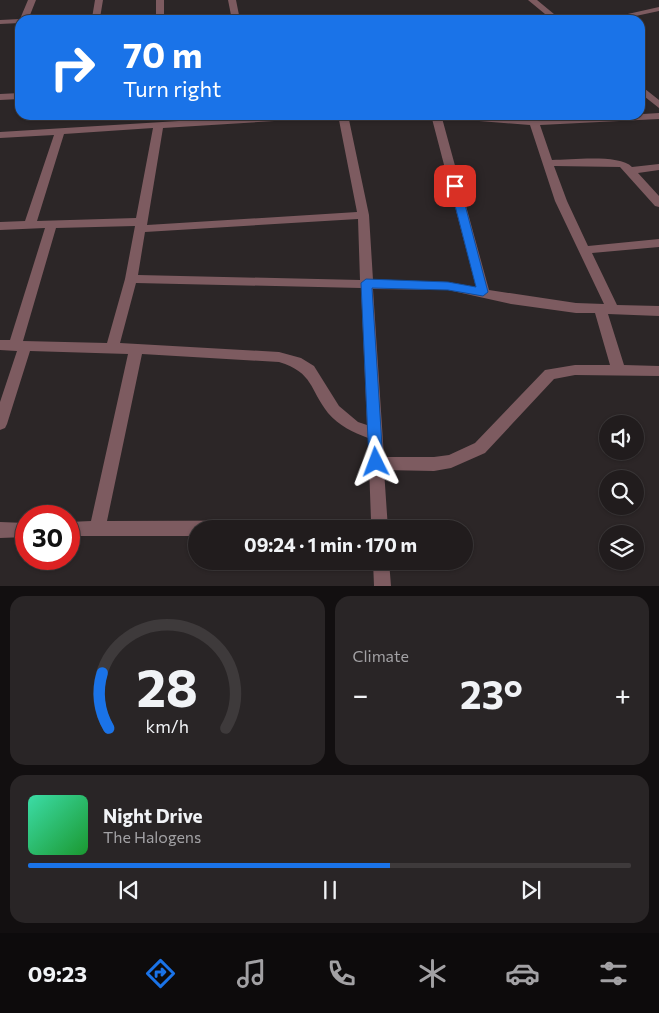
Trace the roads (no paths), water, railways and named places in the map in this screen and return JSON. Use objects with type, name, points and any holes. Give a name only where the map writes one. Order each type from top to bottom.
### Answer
[{"type":"street","points":[[26,15],[32,0]]},
{"type":"street","points":[[97,15],[99,0]]},
{"type":"street","points":[[160,0],[160,15]]},
{"type":"street","points":[[232,0],[235,15]]},
{"type":"street","points":[[537,1],[552,15]]},
{"type":"street","points":[[628,15],[659,8]]},
{"type":"street","points":[[0,22],[15,21]]},
{"type":"street","points":[[645,91],[659,90]]},
{"type":"street","points":[[645,93],[659,105]]},
{"type":"street","points":[[0,97],[15,96]]},
{"type":"street","points":[[645,117],[659,116]]},
{"type":"street","points":[[0,135],[215,120]]},
{"type":"street","points":[[345,120],[363,215],[380,520]]},
{"type":"street","points":[[437,120],[483,292]]},
{"type":"street","points":[[506,120],[534,122],[612,120]]},
{"type":"street","points":[[534,122],[561,200],[585,250],[606,309],[619,371]]},
{"type":"street","points":[[112,348],[131,279],[139,226],[159,125]]},
{"type":"street","points":[[30,225],[60,131]]},
{"type":"street","points":[[547,163],[615,163],[624,165],[659,203]]},
{"type":"street","points":[[630,171],[659,167]]},
{"type":"street","points":[[0,226],[52,224],[139,226],[363,215]]},
{"type":"street","points":[[0,424],[52,224]]},
{"type":"street","points":[[585,250],[659,242]]},
{"type":"street","points":[[131,279],[448,286],[511,299],[576,308],[659,311]]},
{"type":"street","points":[[0,345],[136,349],[279,357],[296,362],[309,370],[334,410],[352,426],[375,434]]},
{"type":"street","points":[[97,529],[136,349]]},
{"type":"street","points":[[376,462],[434,464],[451,461],[480,448],[543,379],[550,374],[575,370],[659,371]]},
{"type":"street","points":[[80,529],[188,529]]},
{"type":"street","points":[[0,530],[15,530]]},
{"type":"street","points":[[381,570],[382,586]]}]
